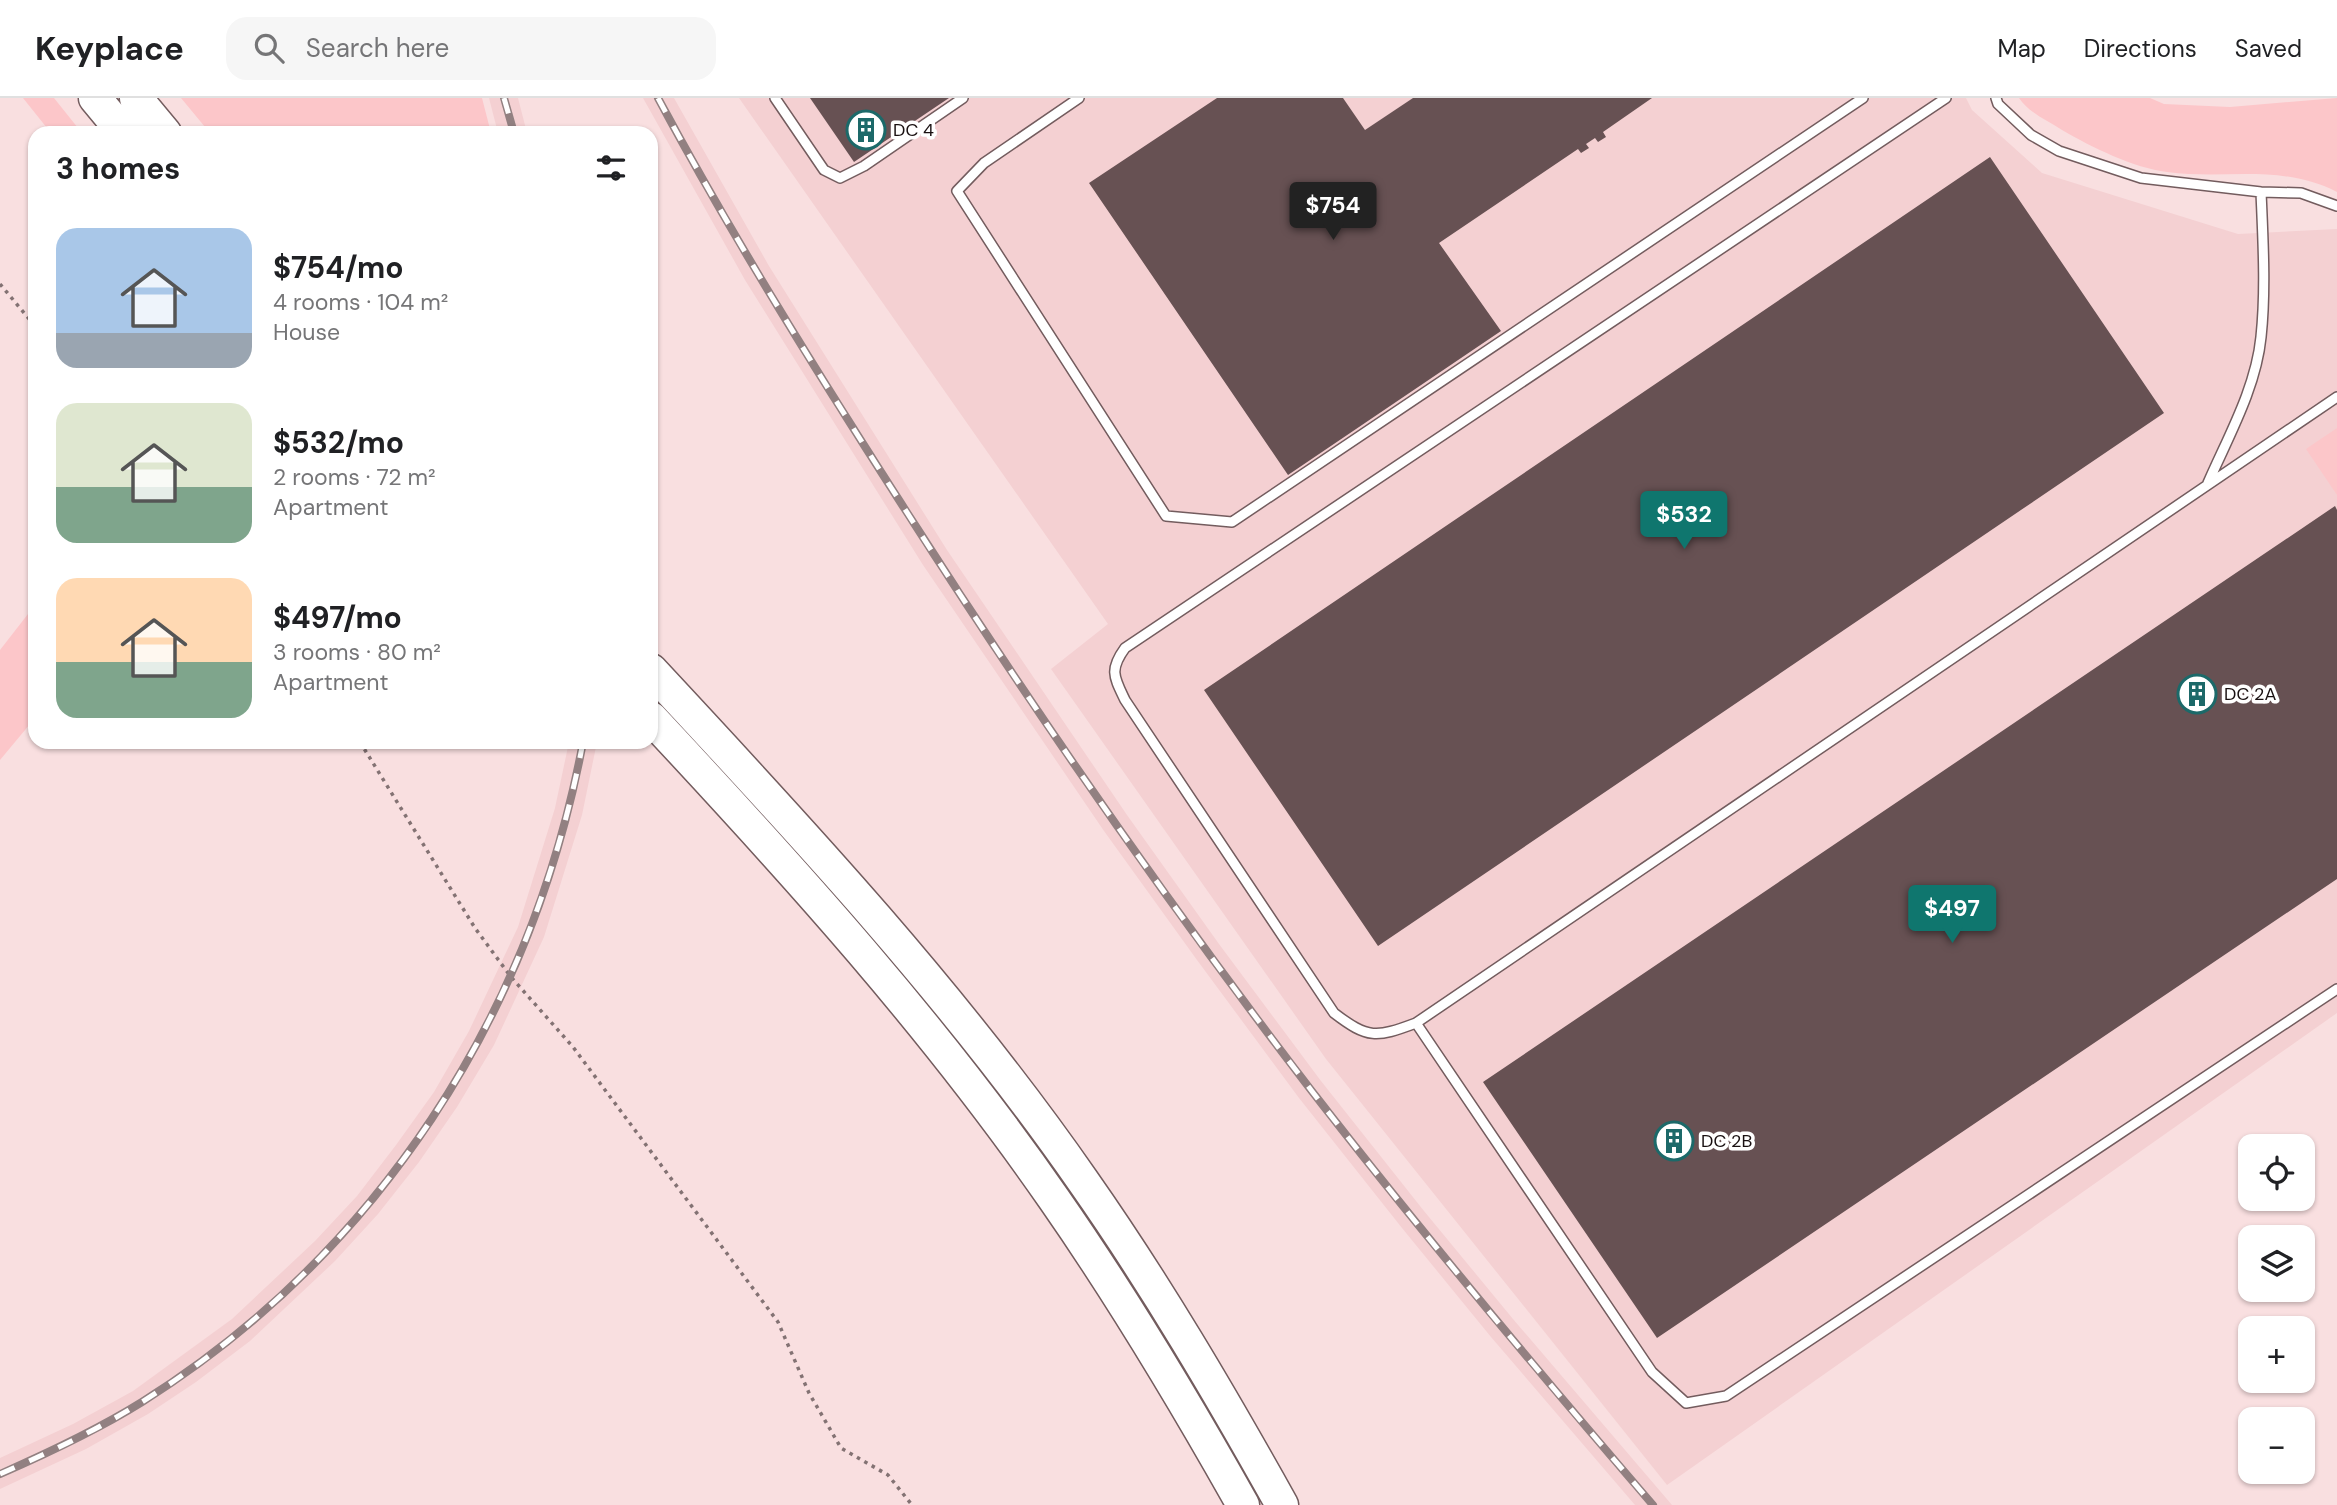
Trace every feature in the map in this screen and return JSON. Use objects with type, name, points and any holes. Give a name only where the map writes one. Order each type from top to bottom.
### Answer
[{"type":"highway","points":[[95,98],[118,126]]},
{"type":"highway","points":[[136,98],[159,126]]},
{"type":"highway","points":[[658,678],[846,883],[1007,1077],[1083,1181],[1149,1279],[1228,1408],[1282,1505]]},
{"type":"highway","points":[[658,726],[825,909],[975,1091],[1122,1299],[1243,1505]]},
{"type":"lane","points":[[775,98],[824,170],[840,178],[864,166],[963,98]]},
{"type":"lane","points":[[1079,98],[984,163],[957,191],[1166,516],[1232,522],[1863,98]]},
{"type":"lane","points":[[1946,98],[1125,648],[1117,659],[1114,676],[1125,699],[1334,1013],[1357,1030],[1385,1035],[1416,1023],[2337,397]]},
{"type":"lane","points":[[1996,98],[1998,104],[2031,135],[2060,151],[2141,178],[2261,192],[2301,193],[2337,206]]},
{"type":"lane","points":[[2207,485],[2246,397],[2261,339],[2264,253],[2261,192]]},
{"type":"lane","points":[[1416,1023],[1652,1372],[1686,1404],[1726,1396],[2337,989]]},
{"type":"path","points":[[0,284],[28,318]]},
{"type":"path","points":[[364,749],[475,928],[510,977],[573,1047],[778,1322],[809,1393],[841,1448],[888,1475],[912,1505]]},
{"type":"shaded area","points":[[23,98],[54,98],[76,126],[45,126]]},
{"type":"shaded area","points":[[181,98],[482,98],[489,126],[204,126]]},
{"type":"shaded area","points":[[489,98],[518,98],[525,126],[496,126]]},
{"type":"shaded area","points":[[643,98],[674,98],[769,266],[947,550],[1127,815],[1219,944],[1321,1081],[1424,1211],[1672,1505],[1635,1505],[1402,1228],[1299,1098],[1197,960],[1104,831],[923,565],[745,280]]},
{"type":"shaded area","points":[[739,98],[1966,98],[1972,110],[2042,173],[2238,234],[2337,229],[2337,1013],[1667,1485],[1326,1059],[1051,669],[1108,624]]},
{"type":"shaded area","points":[[2019,98],[2150,98],[2164,104],[2230,107],[2337,98],[2337,192],[2316,183],[2274,175],[2189,174],[2154,170],[2113,156],[2073,137],[2033,112]]},
{"type":"shaded area","points":[[2337,428],[2337,495],[2306,449]]},
{"type":"shaded area","points":[[28,614],[28,726],[0,760],[0,650]]},
{"type":"shaded area","points":[[568,749],[596,749],[582,815],[544,937],[494,1045],[457,1107],[378,1214],[335,1261],[250,1341],[196,1382],[148,1414],[86,1449],[0,1489],[0,1458],[73,1424],[133,1391],[232,1319],[315,1241],[357,1196],[434,1092],[469,1031],[518,927],[555,808]]},
{"type":"building","name":"DC 4","points":[[810,98],[949,98],[854,162]]},
{"type":"building","points":[[1217,98],[1343,98],[1365,130],[1413,98],[1652,98],[1603,132],[1606,137],[1598,142],[1595,138],[1586,144],[1589,148],[1581,153],[1578,149],[1439,243],[1501,331],[1288,475],[1089,183]]},
{"type":"building","points":[[1990,157],[2164,413],[1378,946],[1204,690]]},
{"type":"building","name":"DC 2A","points":[[2335,506],[2337,879],[1657,1338],[1483,1082]]},
{"type":"railway","points":[[504,98],[512,126]]},
{"type":"railway","points":[[658,98],[805,352],[997,651],[1150,873],[1311,1090],[1394,1196],[1653,1505]]},
{"type":"railway","points":[[0,1474],[72,1441],[125,1412],[227,1342],[303,1274],[372,1200],[432,1118],[483,1032],[526,939],[559,843],[581,749]]},
{"type":"place","name":"DC 4","points":[[866,130]]},
{"type":"place","name":"DC 2A","points":[[2197,694]]},
{"type":"place","name":"DC 2B","points":[[1674,1141]]}]
